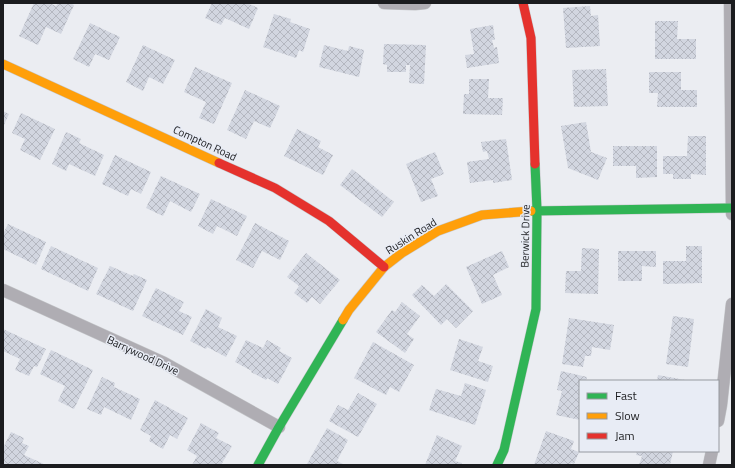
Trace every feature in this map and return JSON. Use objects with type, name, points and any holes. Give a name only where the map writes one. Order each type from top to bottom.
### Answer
[{"type":"street","points":[[384,3],[424,3]]},
{"type":"street","name":"Berwick Drive","points":[[497,465],[504,450],[536,309],[537,210],[531,38],[522,3]]},
{"type":"street","points":[[730,3],[732,214]]},
{"type":"street","name":"Compton Road","points":[[3,64],[275,188],[329,221],[384,267]]},
{"type":"street","name":"Ruskin Road","points":[[258,465],[279,426],[349,310],[384,267],[402,253],[438,230],[482,214],[537,210],[732,208]]},
{"type":"street","name":"Barrywood Drive","points":[[3,290],[164,363],[279,426]]},
{"type":"street","points":[[719,417],[722,406],[732,304]]},
{"type":"street","points":[[708,465],[712,452]]},
{"type":"building","points":[[34,3],[49,3],[56,6],[58,3],[70,3],[74,5],[61,34],[46,27],[38,45],[19,36]]},
{"type":"building","points":[[212,3],[247,3],[258,8],[249,29],[225,18],[221,25],[205,18]]},
{"type":"building","points":[[590,6],[591,16],[598,15],[600,46],[566,48],[563,8]]},
{"type":"building","points":[[274,14],[291,19],[290,22],[310,29],[303,52],[299,50],[296,58],[263,47]]},
{"type":"building","points":[[655,21],[678,21],[677,39],[696,39],[696,59],[655,59]]},
{"type":"building","points":[[90,23],[120,37],[109,60],[95,54],[89,67],[73,59]]},
{"type":"building","points":[[493,25],[495,40],[492,40],[494,48],[497,47],[499,63],[467,68],[465,55],[474,54],[470,29]]},
{"type":"building","points":[[384,44],[426,45],[424,84],[409,83],[410,65],[406,65],[406,72],[387,72],[387,65],[383,64]]},
{"type":"building","points":[[143,45],[175,60],[163,84],[149,77],[143,91],[126,82]]},
{"type":"building","points":[[324,45],[348,51],[349,46],[364,50],[359,77],[319,67]]},
{"type":"building","points":[[195,67],[232,83],[214,124],[199,118],[206,102],[184,92]]},
{"type":"building","points":[[606,69],[608,106],[574,107],[572,70]]},
{"type":"building","points":[[649,72],[681,72],[681,90],[697,90],[697,107],[657,107],[658,93],[649,93]]},
{"type":"building","points":[[469,79],[489,79],[488,98],[503,98],[502,115],[463,114],[464,94],[469,94]]},
{"type":"building","points":[[245,90],[280,106],[270,128],[254,121],[246,139],[227,130]]},
{"type":"building","points":[[3,111],[9,114],[3,127]]},
{"type":"building","points":[[21,113],[55,129],[40,160],[20,150],[25,139],[12,133]]},
{"type":"building","points":[[586,122],[591,152],[607,158],[598,180],[568,168],[561,126]]},
{"type":"building","points":[[297,129],[321,141],[318,147],[333,155],[323,175],[284,156]]},
{"type":"building","points":[[66,132],[81,139],[79,143],[104,155],[95,176],[69,164],[66,171],[52,164]]},
{"type":"building","points":[[688,136],[706,136],[706,175],[691,174],[691,179],[673,179],[673,174],[663,174],[663,156],[687,156]]},
{"type":"building","points":[[506,139],[512,180],[493,183],[493,180],[470,183],[467,162],[489,159],[487,151],[483,152],[481,142]]},
{"type":"building","points":[[613,146],[657,146],[657,177],[636,178],[636,166],[613,166]]},
{"type":"building","points":[[435,152],[444,174],[431,179],[438,196],[421,202],[406,164]]},
{"type":"building","points":[[115,155],[151,172],[141,194],[131,189],[128,196],[102,184]]},
{"type":"building","points":[[352,169],[394,202],[382,217],[340,185]]},
{"type":"building","points":[[161,176],[200,194],[191,212],[170,201],[163,216],[146,208]]},
{"type":"building","points":[[211,199],[247,216],[237,236],[217,226],[213,234],[198,226]]},
{"type":"building","points":[[255,223],[289,241],[280,260],[262,251],[253,268],[236,260]]},
{"type":"building","points":[[8,224],[46,242],[36,265],[3,249],[3,234]]},
{"type":"building","points":[[51,246],[98,268],[88,291],[41,269]]},
{"type":"building","points":[[686,246],[702,246],[702,283],[663,284],[663,261],[686,261]]},
{"type":"building","points":[[582,248],[599,249],[598,294],[565,293],[566,271],[581,271]]},
{"type":"building","points":[[502,251],[509,267],[493,275],[502,295],[482,304],[466,267]]},
{"type":"building","points":[[618,251],[656,251],[656,267],[642,266],[642,281],[618,281]]},
{"type":"building","points":[[306,253],[340,280],[320,304],[312,297],[307,303],[294,293],[299,286],[287,277]]},
{"type":"building","points":[[110,266],[133,276],[134,274],[147,280],[133,311],[96,294]]},
{"type":"building","points":[[446,284],[473,311],[456,328],[447,319],[441,325],[412,295],[422,285],[434,296]]},
{"type":"building","points":[[156,288],[184,302],[179,311],[192,317],[183,335],[142,316]]},
{"type":"building","points":[[402,302],[420,316],[407,334],[414,339],[405,353],[376,332],[392,310],[395,312]]},
{"type":"building","points":[[206,309],[222,318],[218,327],[237,336],[226,357],[207,347],[206,349],[190,341]]},
{"type":"building","points":[[673,316],[694,319],[688,367],[666,364]]},
{"type":"building","points":[[569,318],[614,325],[610,350],[592,347],[591,356],[585,356],[583,367],[562,364]]},
{"type":"building","points":[[3,329],[46,349],[37,367],[34,366],[29,376],[15,370],[20,359],[3,351]]},
{"type":"building","points":[[459,339],[483,347],[478,361],[493,366],[488,382],[450,370]]},
{"type":"building","points":[[246,340],[263,348],[267,340],[281,348],[279,351],[292,358],[278,384],[267,378],[266,380],[235,362]]},
{"type":"building","points":[[373,342],[414,365],[399,392],[390,387],[386,395],[354,378]]},
{"type":"building","points":[[51,350],[93,370],[74,409],[58,401],[65,386],[40,374]]},
{"type":"building","points":[[561,371],[587,377],[586,380],[579,380],[579,420],[556,415],[562,391],[557,390]]},
{"type":"building","points":[[658,375],[685,380],[657,380]]},
{"type":"building","points":[[102,377],[115,383],[114,387],[140,399],[131,420],[104,407],[101,415],[87,409]]},
{"type":"building","points":[[465,383],[486,390],[475,425],[429,410],[436,389],[461,396]]},
{"type":"building","points":[[358,393],[377,404],[358,437],[329,421],[338,405],[348,410]]},
{"type":"building","points":[[155,400],[188,418],[177,439],[170,435],[163,449],[149,441],[151,436],[140,430]]},
{"type":"building","points":[[201,423],[219,433],[216,438],[232,446],[221,465],[192,465],[197,456],[187,450]]},
{"type":"building","points":[[327,428],[348,440],[337,461],[345,465],[307,464]]},
{"type":"building","points":[[546,431],[574,441],[571,449],[579,452],[574,464],[534,465]]},
{"type":"building","points":[[11,432],[24,438],[22,443],[29,446],[24,455],[46,465],[3,465],[3,448]]},
{"type":"building","points":[[437,435],[462,446],[455,461],[462,463],[462,465],[425,465]]},
{"type":"building","points":[[637,452],[673,452],[670,465],[639,465],[642,456],[636,455]]},
{"type":"traffic: fast","points":[[497,465],[504,450],[536,309],[537,210],[535,164]]},
{"type":"traffic: fast","points":[[531,211],[732,208]]},
{"type":"traffic: fast","points":[[258,465],[343,320]]},
{"type":"traffic: slow","points":[[3,64],[219,163]]},
{"type":"traffic: slow","points":[[343,320],[349,310],[384,267],[402,253],[438,231],[482,215],[531,211]]},
{"type":"traffic: jam","points":[[523,3],[531,38],[535,164]]},
{"type":"traffic: jam","points":[[219,163],[275,188],[329,221],[384,267]]}]
